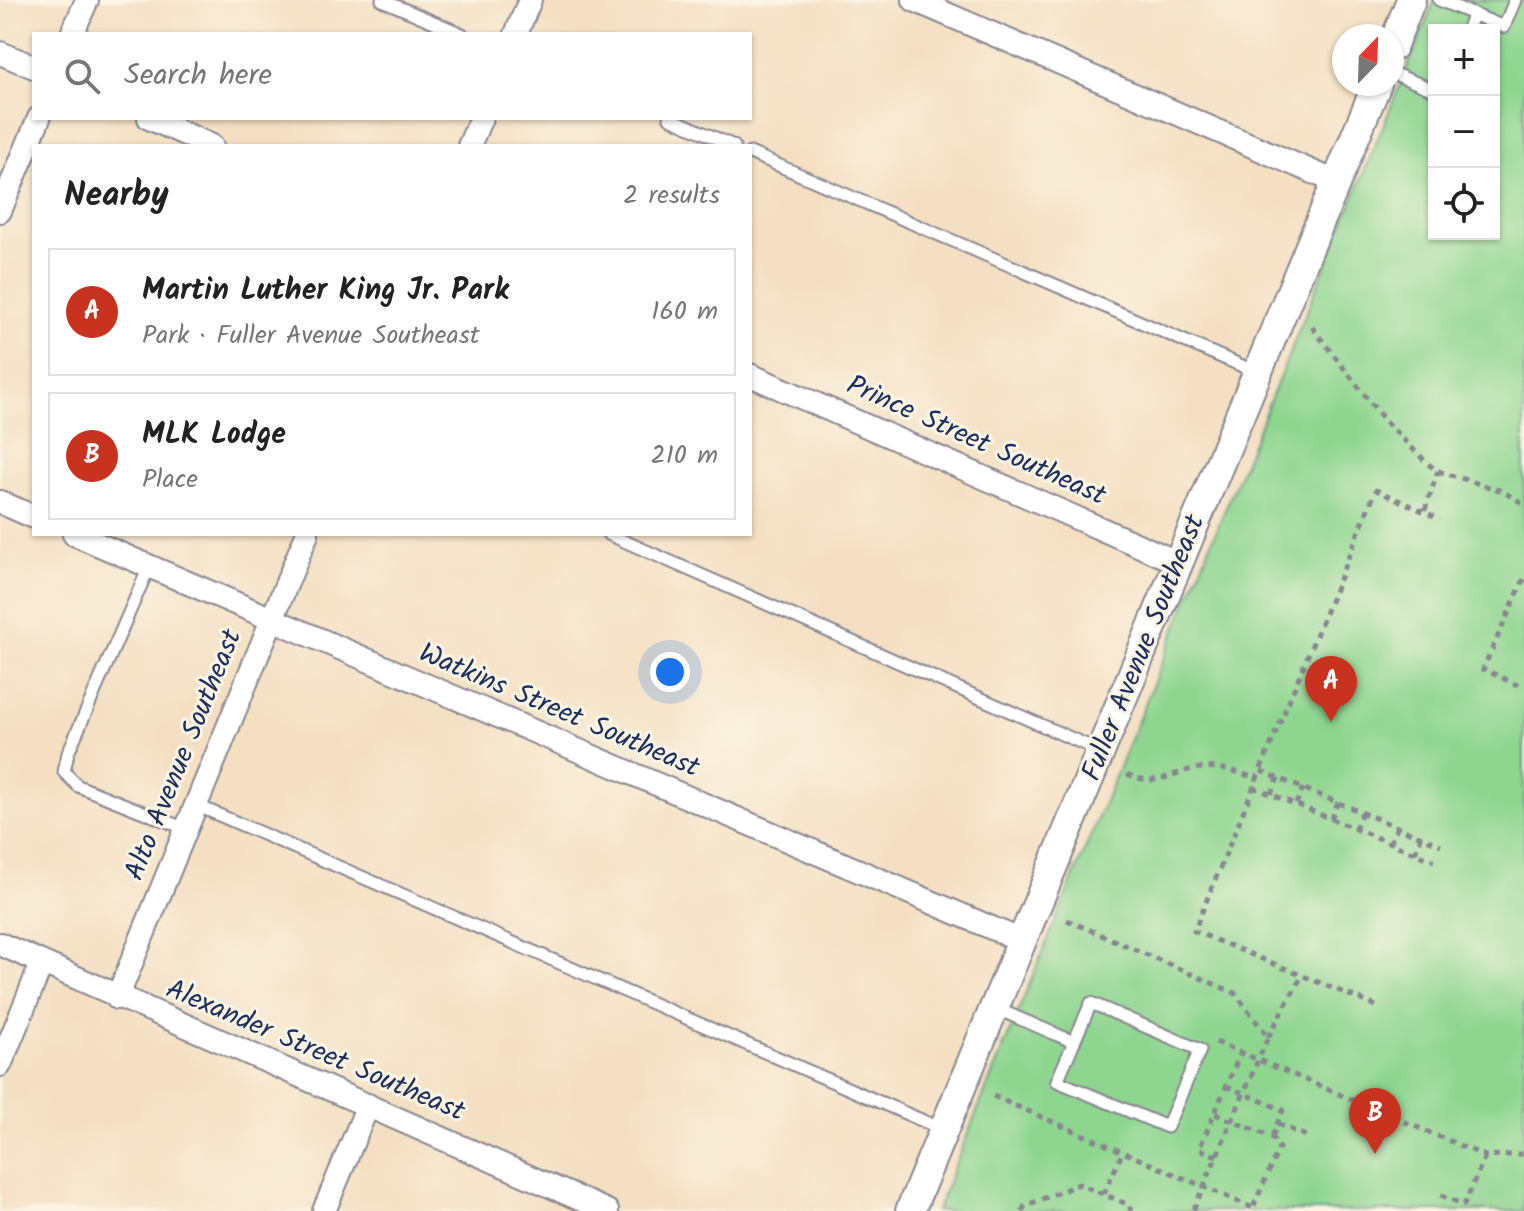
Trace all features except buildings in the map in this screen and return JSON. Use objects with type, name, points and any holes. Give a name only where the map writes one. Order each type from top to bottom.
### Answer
[{"type":"street","points":[[73,32],[87,0]]},
{"type":"street","points":[[517,32],[530,0]]},
{"type":"street","points":[[914,0],[1336,182]]},
{"type":"street","points":[[1401,24],[1411,0]]},
{"type":"street","points":[[0,53],[32,66]]},
{"type":"street","name":"Fuller Avenue Southeast","points":[[910,1211],[1372,96]]},
{"type":"street","points":[[0,211],[38,120]]},
{"type":"street","points":[[154,120],[208,144]]},
{"type":"street","points":[[470,144],[480,120]]},
{"type":"street","name":"Prince Street Southeast","points":[[752,376],[1179,563]]},
{"type":"street","points":[[0,502],[32,516]]},
{"type":"street","name":"Watkins Street Southeast","points":[[79,536],[1022,941]]},
{"type":"street","name":"Alto Avenue Southeast","points":[[117,998],[306,536]]},
{"type":"street","name":"Alexander Street Southeast","points":[[0,944],[607,1211]]},
{"type":"street","points":[[0,1065],[42,963]]},
{"type":"street","points":[[324,1211],[368,1105]]},
{"type":"lane","points":[[382,0],[457,32]]},
{"type":"lane","points":[[1439,0],[1504,27],[1515,0]]},
{"type":"lane","points":[[1470,24],[1474,14]]},
{"type":"lane","points":[[1404,78],[1428,88]]},
{"type":"lane","points":[[675,120],[729,144]]},
{"type":"lane","points":[[752,154],[1258,373]]},
{"type":"lane","points":[[613,536],[1101,751]]},
{"type":"lane","points":[[149,567],[68,753],[64,772],[78,786],[186,829]]},
{"type":"lane","points":[[196,805],[945,1130]]},
{"type":"lane","points":[[1091,1003],[1200,1050],[1167,1127],[1057,1081],[1091,1003]]},
{"type":"lane","points":[[995,1008],[1074,1042]]},
{"type":"path","points":[[1312,327],[1384,420],[1438,471],[1502,491],[1524,504]]},
{"type":"path","points":[[1425,510],[1438,471]]},
{"type":"path","points":[[1376,1006],[1194,931],[1376,490],[1441,516],[1440,519]]},
{"type":"path","points":[[1524,579],[1483,669],[1524,688]]},
{"type":"path","points":[[1127,774],[1153,782],[1199,768],[1219,768],[1257,779]]},
{"type":"path","points":[[1260,770],[1441,845]]},
{"type":"path","points":[[1271,794],[1278,778]]},
{"type":"path","points":[[1253,787],[1434,861]]},
{"type":"path","points":[[1296,804],[1303,788]]},
{"type":"path","points":[[1331,819],[1338,802]]},
{"type":"path","points":[[1355,829],[1362,812]]},
{"type":"path","points":[[1390,843],[1397,827]]},
{"type":"path","points":[[1415,853],[1421,837]]},
{"type":"path","points":[[1268,1037],[1302,976]]},
{"type":"path","points":[[1200,1050],[1216,1042],[1485,1156],[1524,1154]]},
{"type":"path","points":[[1217,1156],[1199,1149],[1241,1052]]},
{"type":"path","points":[[1226,1086],[1283,1110],[1272,1137]]},
{"type":"path","points":[[993,1096],[1252,1210],[1279,1148],[1272,1137],[1215,1114]]},
{"type":"path","points":[[1278,1124],[1306,1136]]},
{"type":"path","points":[[1104,1194],[1123,1151]]},
{"type":"path","points":[[1441,1195],[1464,1205],[1485,1156]]},
{"type":"path","points":[[1022,1211],[1025,1206],[1079,1184],[1129,1205],[1131,1211]]},
{"type":"green space","points":[[1435,0],[1524,0],[1524,1211],[936,1211],[1395,96],[1404,96],[1404,75]]},
{"type":"place","name":"Martin Luther King Jr. Park","points":[[1331,722]]},
{"type":"place","name":"MLK Lodge","points":[[1375,1154]]}]
